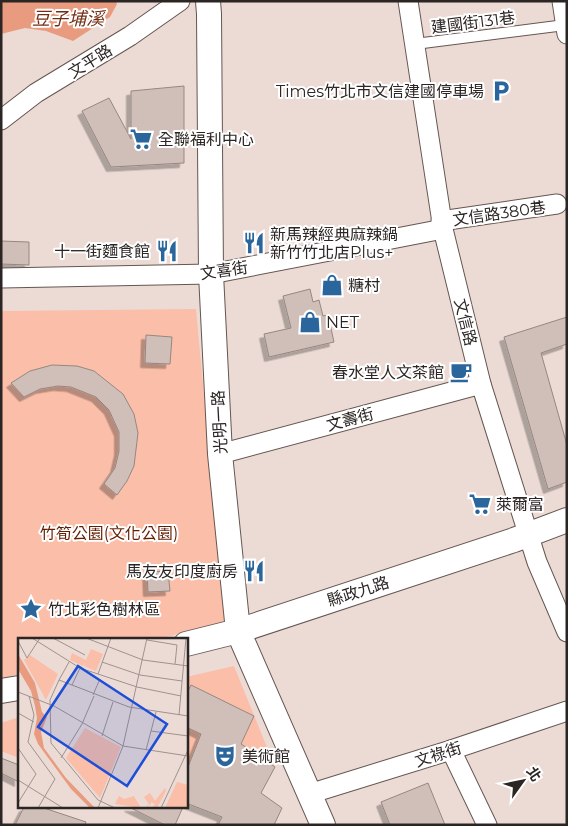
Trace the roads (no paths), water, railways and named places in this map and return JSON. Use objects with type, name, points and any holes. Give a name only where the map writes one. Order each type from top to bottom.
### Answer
[{"type":"street","name":"文平路","points":[[1,120],[36,93],[130,36],[180,1]]},
{"type":"street","name":"光明一路","points":[[208,1],[211,274],[220,454],[238,631],[323,825]]},
{"type":"street","name":"文信路","points":[[408,1],[442,225],[481,384],[537,562],[567,632]]},
{"type":"street","points":[[562,1],[566,29]]},
{"type":"street","name":"文信路380巷","points":[[442,225],[557,204]]},
{"type":"street","name":"文喜街","points":[[1,278],[211,274],[442,225]]},
{"type":"street","name":"文壽街","points":[[220,454],[481,384]]},
{"type":"street","name":"縣政九路","points":[[188,644],[238,631],[528,535],[567,520]]},
{"type":"street","points":[[1,691],[18,688]]},
{"type":"street","name":"文祿街","points":[[309,794],[451,750],[567,711]]},
{"type":"street","points":[[451,750],[487,825]]},
{"type":"lane","name":"建國街131巷","points":[[415,44],[566,29]]},
{"type":"water","name":"豆子埔溪","points":[[1,1],[116,1],[117,4],[110,17],[73,41],[46,31],[25,28],[1,34]]},
{"type":"place","name":"Times竹北市文信建國停車場","points":[[501,91]]},
{"type":"place","name":"全聯福利中心","points":[[141,139]]},
{"type":"place","name":"新馬辣經典麻辣鍋 新竹竹北店Plus+","points":[[254,243]]},
{"type":"place","name":"十一街麵食館","points":[[167,251]]},
{"type":"place","name":"糖村","points":[[332,285]]},
{"type":"place","name":"NET","points":[[310,322]]},
{"type":"place","name":"春水堂人文茶館","points":[[461,372]]},
{"type":"place","name":"萊爾富","points":[[480,504]]},
{"type":"place","name":"馬友友印度廚房","points":[[254,571]]},
{"type":"place","name":"竹北彩色樹林區","points":[[31,609]]},
{"type":"place","name":"美術館","points":[[225,756]]},
{"type":"park label","name":"竹筍公園(文化公園)","points":[[109,533]]}]
